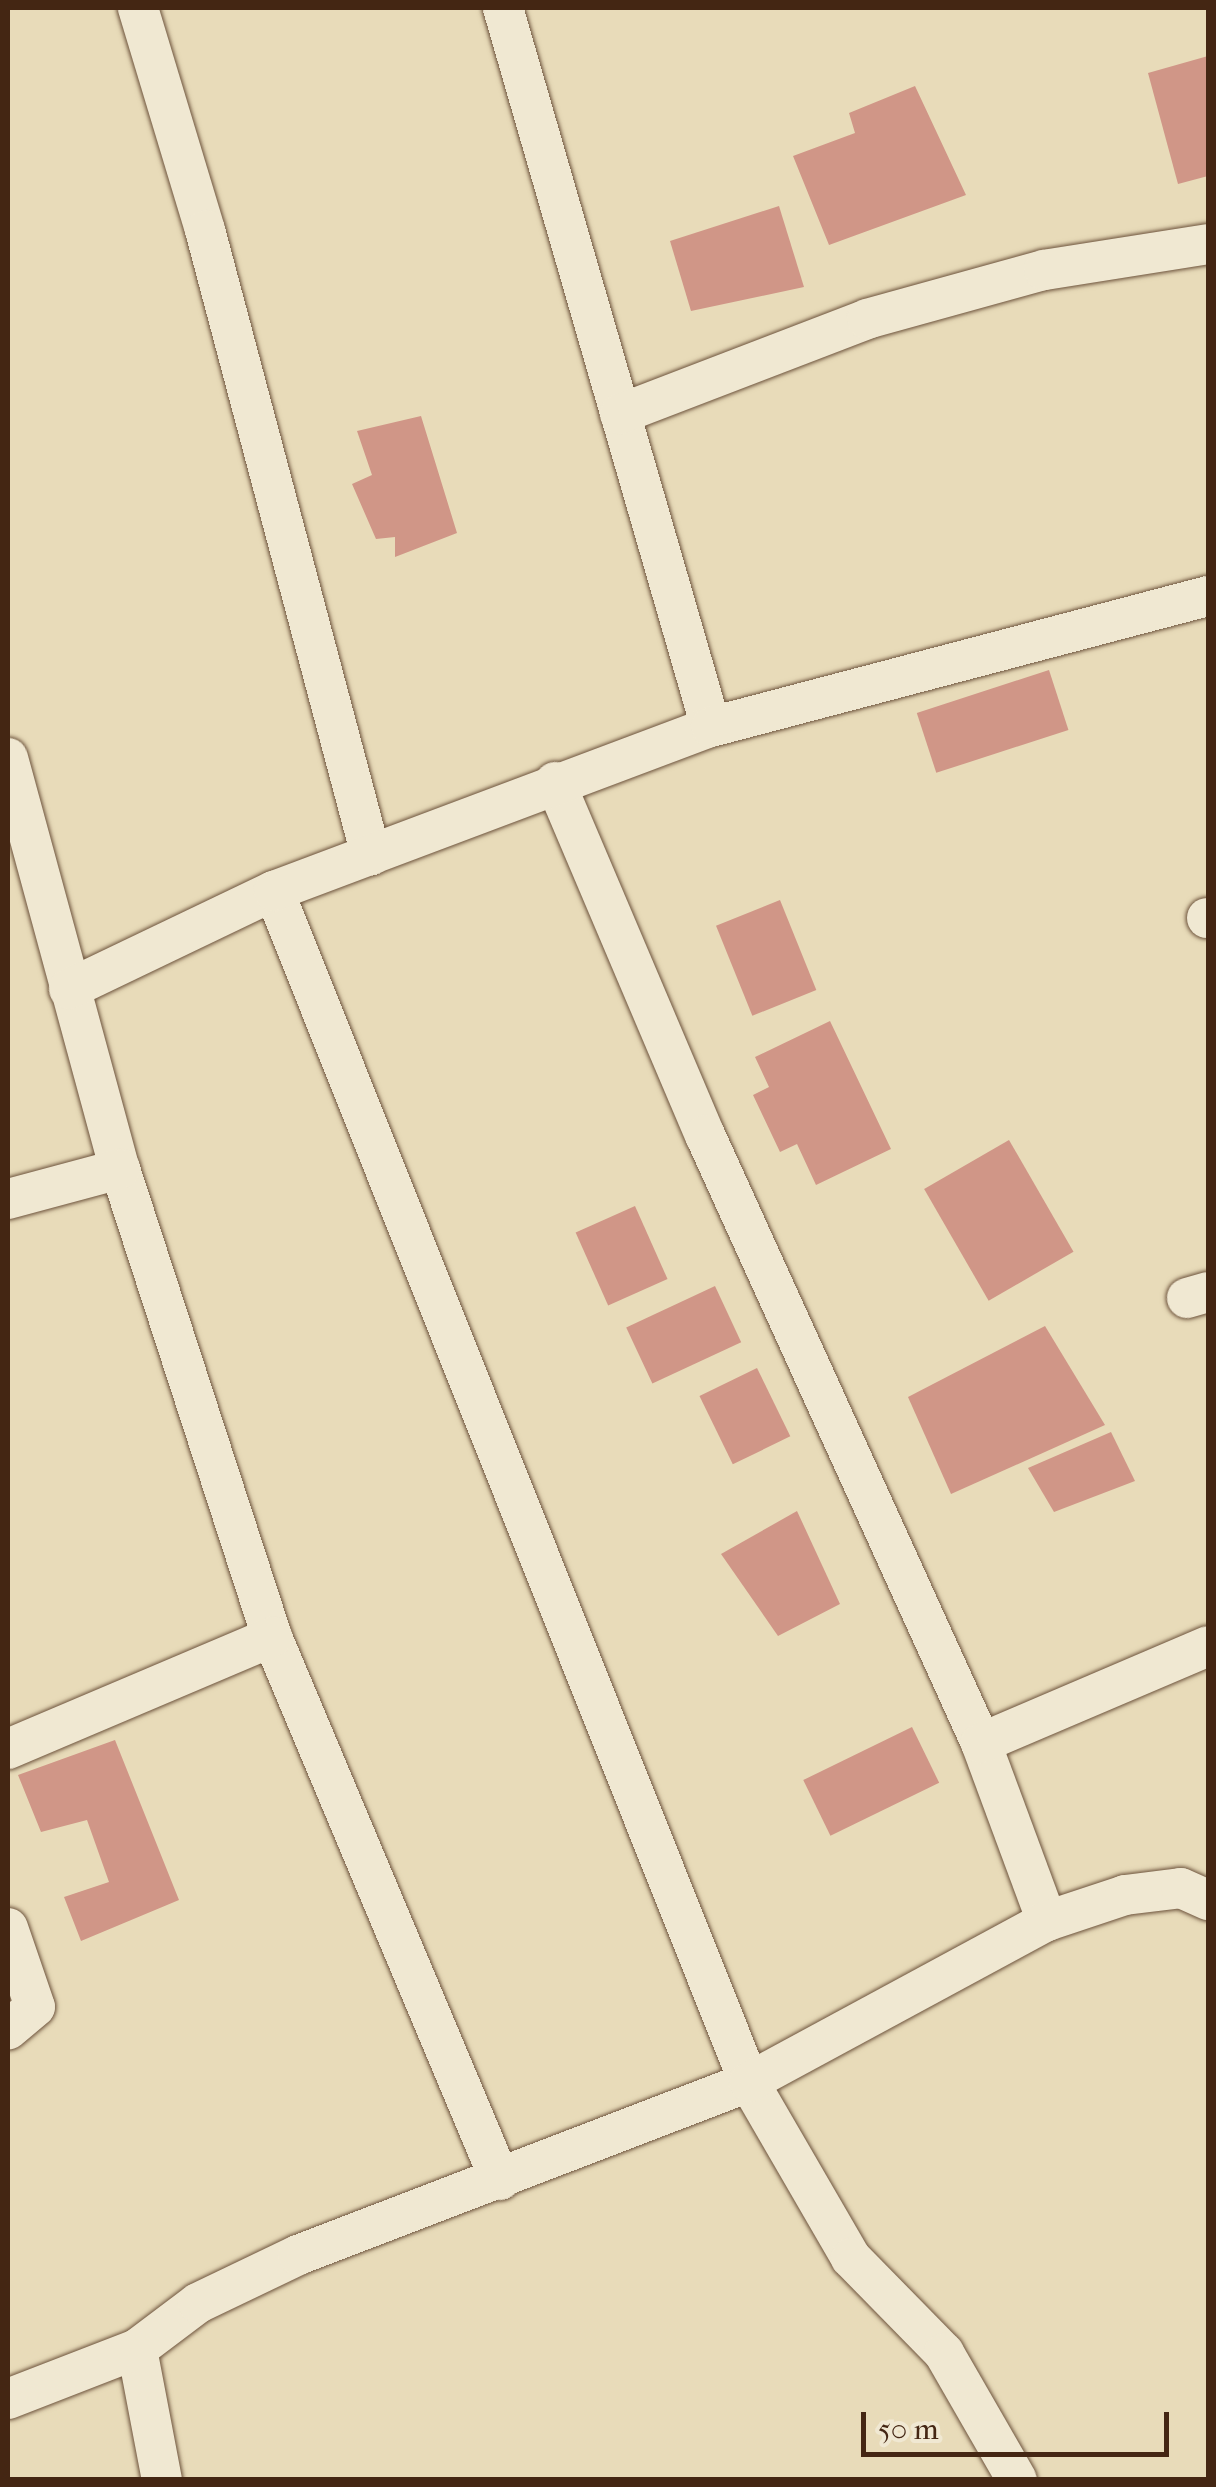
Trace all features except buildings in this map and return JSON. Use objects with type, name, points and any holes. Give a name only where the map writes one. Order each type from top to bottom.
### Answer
[{"type":"street","points":[[138,8],[205,230],[370,855]]},
{"type":"street","points":[[512,9],[620,414],[711,727]]},
{"type":"street","points":[[620,414],[868,319],[1044,270],[1208,244]]},
{"type":"street","points":[[69,988],[274,891],[555,782],[711,727],[1208,596]]},
{"type":"street","points":[[8,758],[120,1169],[272,1637],[500,2180]]},
{"type":"street","points":[[555,782],[705,1135],[981,1743],[1046,1921]]},
{"type":"street","points":[[274,891],[749,2082],[851,2258],[944,2353],[1017,2480]]},
{"type":"street","points":[[8,1199],[120,1169]]},
{"type":"street","points":[[8,1749],[272,1637]]},
{"type":"street","points":[[981,1743],[1208,1646]]},
{"type":"street","points":[[8,2399],[137,2349],[198,2303],[282,2263],[749,2082],[1046,1921],[1126,1895],[1181,1888],[1208,1900]]},
{"type":"street","points":[[8,1928],[35,2006],[8,2030]]},
{"type":"street","points":[[137,2349],[162,2480]]}]
